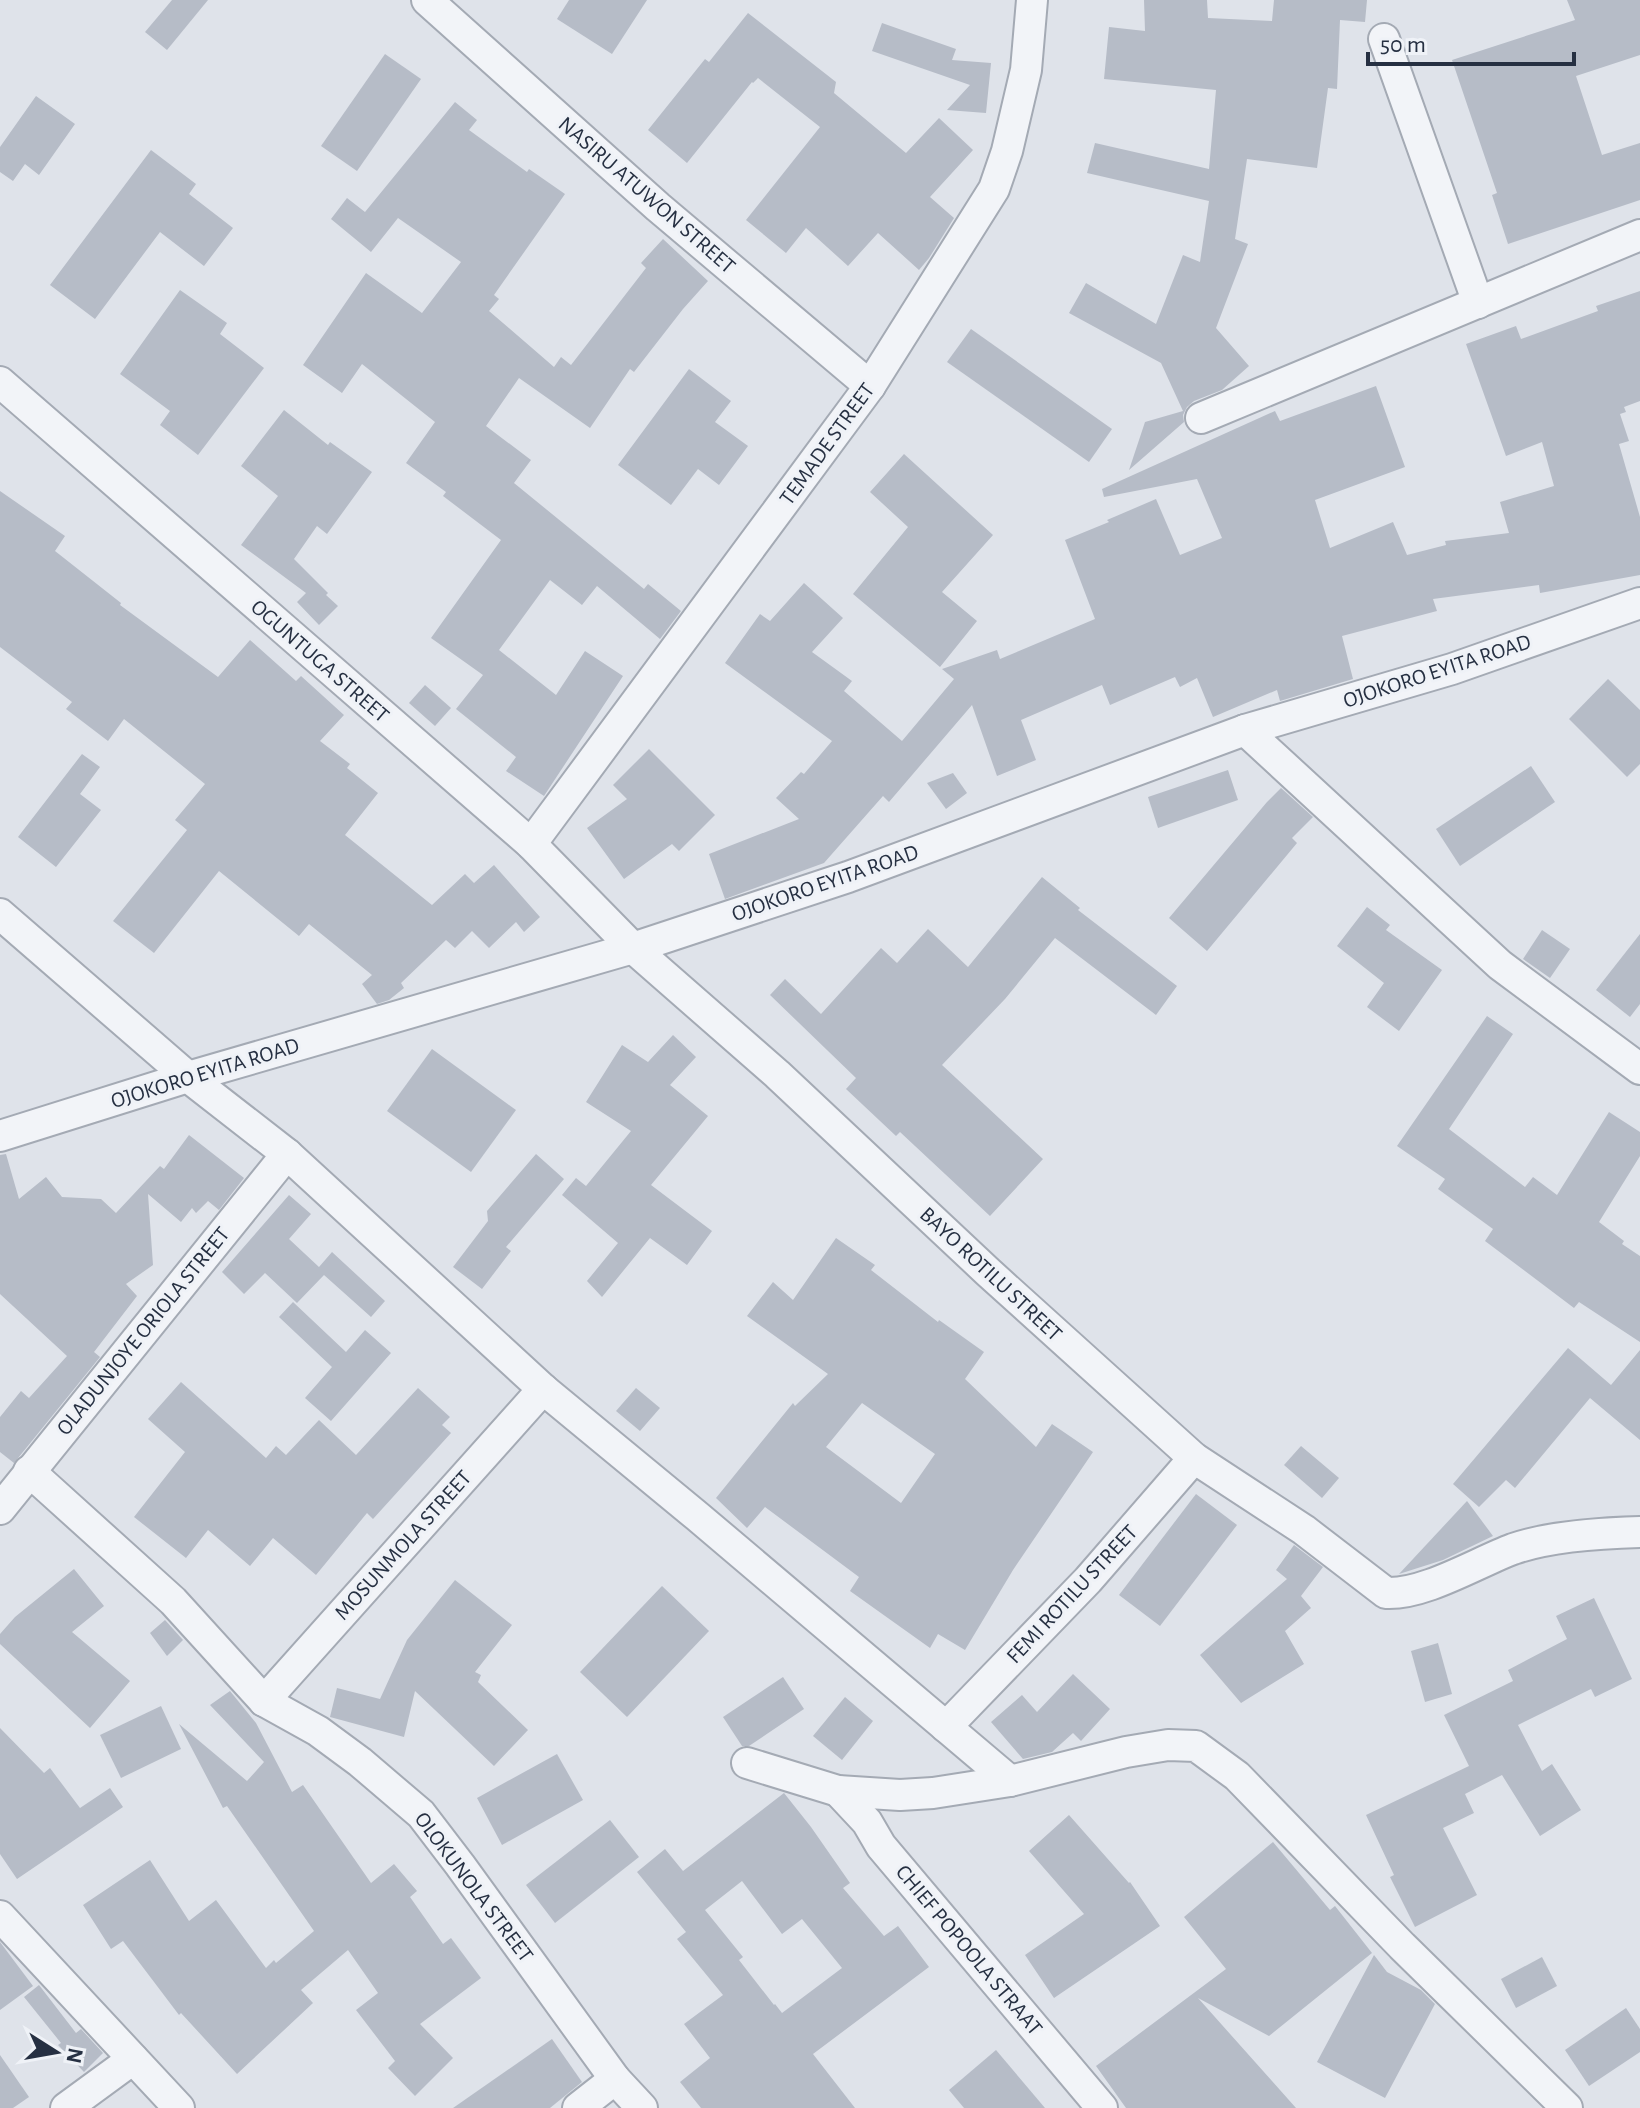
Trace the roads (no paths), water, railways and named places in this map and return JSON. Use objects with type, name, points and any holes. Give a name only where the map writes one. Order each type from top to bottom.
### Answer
[{"type":"street","name":"TEMADE STREET","points":[[531,844],[870,386],[994,189],[1007,151],[1026,70],[1032,0]]},
{"type":"street","name":"NASIRU ATUWON STREET","points":[[443,5],[658,207],[870,386]]},
{"type":"street","points":[[1384,39],[1478,303]]},
{"type":"street","points":[[1201,418],[1640,235]]},
{"type":"street","name":"OGUNTUGA STREET","points":[[0,382],[531,844],[633,948]]},
{"type":"street","name":"OJOKORO EYITA ROAD","points":[[0,1136],[188,1077],[633,948],[848,877],[1245,730],[1452,669],[1640,603]]},
{"type":"street","points":[[1245,730],[1500,965],[1640,1069]]},
{"type":"street","points":[[0,914],[188,1077],[287,1154],[543,1389],[1010,1781]]},
{"type":"street","name":"BAYO ROTILU STREET","points":[[633,948],[777,1074],[988,1272],[1194,1458],[1304,1530],[1386,1593],[1398,1594],[1514,1549],[1543,1542],[1601,1533],[1640,1532]]},
{"type":"street","name":"OLADUNJOYE ORIOLA STREET","points":[[0,1509],[287,1154]]},
{"type":"street","name":"MOSUNMOLA STREET","points":[[264,1701],[543,1389]]},
{"type":"street","name":"FEMI ROTILU STREET","points":[[946,1727],[1088,1580],[1194,1458]]},
{"type":"street","name":"OLOKUNOLA STREET","points":[[29,1471],[173,1601],[264,1701],[318,1731],[350,1754],[421,1814],[615,2079],[642,2108]]},
{"type":"street","name":"CHIEF POPOOLA STRAAT","points":[[747,1763],[838,1791],[900,1795],[1010,1781],[1126,1752],[1168,1745],[1196,1746],[1237,1776],[1402,1946],[1567,2108]]},
{"type":"street","name":"CHIEF POPOOLA STRAAT","points":[[838,1791],[867,1822],[881,1846],[1102,2108]]},
{"type":"street","points":[[0,1916],[179,2108]]},
{"type":"street","points":[[66,2108],[133,2059]]},
{"type":"street","points":[[578,2108],[615,2079]]}]
